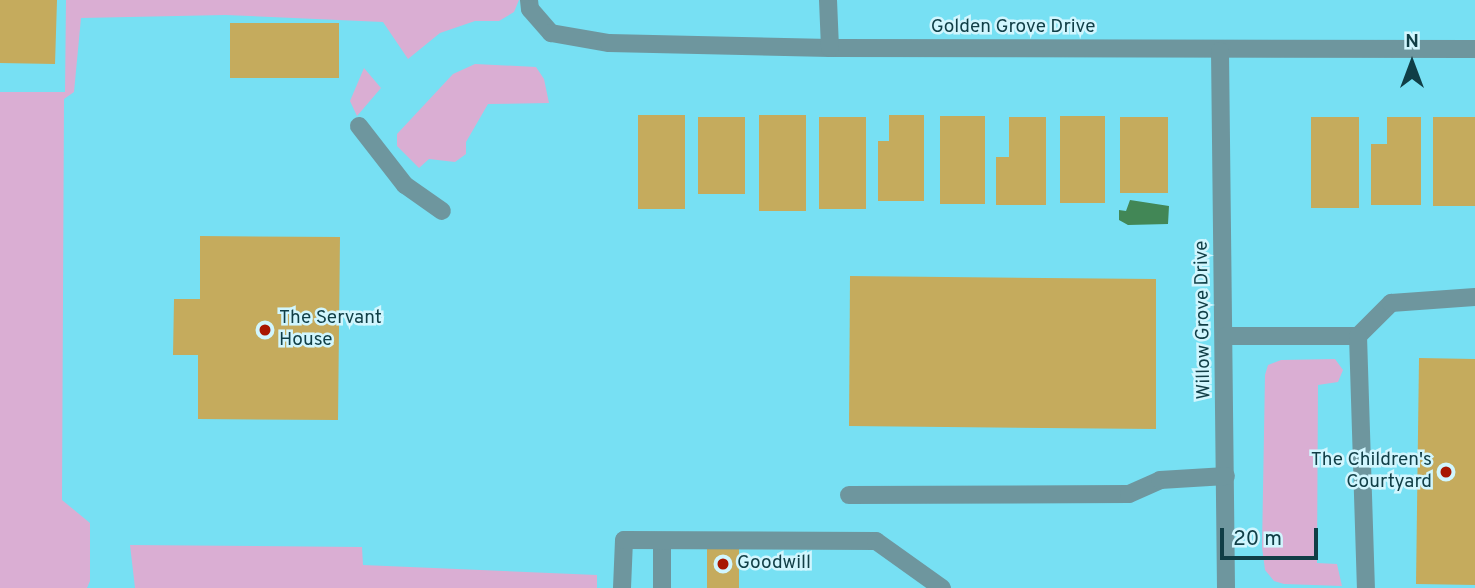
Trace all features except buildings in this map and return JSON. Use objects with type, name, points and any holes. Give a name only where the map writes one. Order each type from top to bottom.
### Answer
[{"type":"street","name":"Golden Grove Drive","points":[[528,0],[530,9],[551,33],[609,43],[830,48],[1220,51],[1475,49]]},
{"type":"street","points":[[828,0],[830,48]]},
{"type":"street","name":"Willow Grove Drive","points":[[1220,51],[1226,337],[1226,588]]},
{"type":"street","points":[[359,126],[405,185],[442,211]]},
{"type":"street","points":[[1226,337],[1358,337],[1391,303],[1475,297]]},
{"type":"street","points":[[1358,337],[1366,588]]},
{"type":"street","points":[[849,495],[1129,494],[1160,480],[1226,476]]},
{"type":"street","points":[[622,588],[624,540],[876,541],[942,588]]},
{"type":"street","points":[[662,541],[662,588]]},
{"type":"shaded area","points":[[66,0],[519,0],[514,12],[499,21],[475,21],[440,33],[408,59],[383,22],[225,15],[81,18],[74,92],[64,99],[62,500],[90,523],[90,581],[87,588],[0,588],[0,92],[65,92]]},
{"type":"shaded area","points":[[475,64],[536,67],[544,79],[549,103],[488,104],[466,142],[466,154],[455,162],[429,159],[419,168],[397,146],[397,134],[453,74]]},
{"type":"shaded area","points":[[364,68],[381,88],[357,116],[350,101]]},
{"type":"shaded area","points":[[1130,200],[1169,206],[1168,224],[1128,225],[1119,220],[1119,210],[1126,211]]},
{"type":"shaded area","points":[[1335,359],[1343,370],[1338,382],[1318,385],[1317,563],[1337,564],[1342,586],[1284,584],[1274,581],[1265,570],[1262,547],[1265,375],[1268,365],[1281,360]]},
{"type":"shaded area","points":[[130,545],[362,547],[363,565],[597,575],[597,588],[135,588]]},
{"type":"place","name":"The Servant House","points":[[265,330]]},
{"type":"place","name":"The Children's Courtyard","points":[[1446,472]]},
{"type":"place","name":"Goodwill","points":[[723,564]]}]
